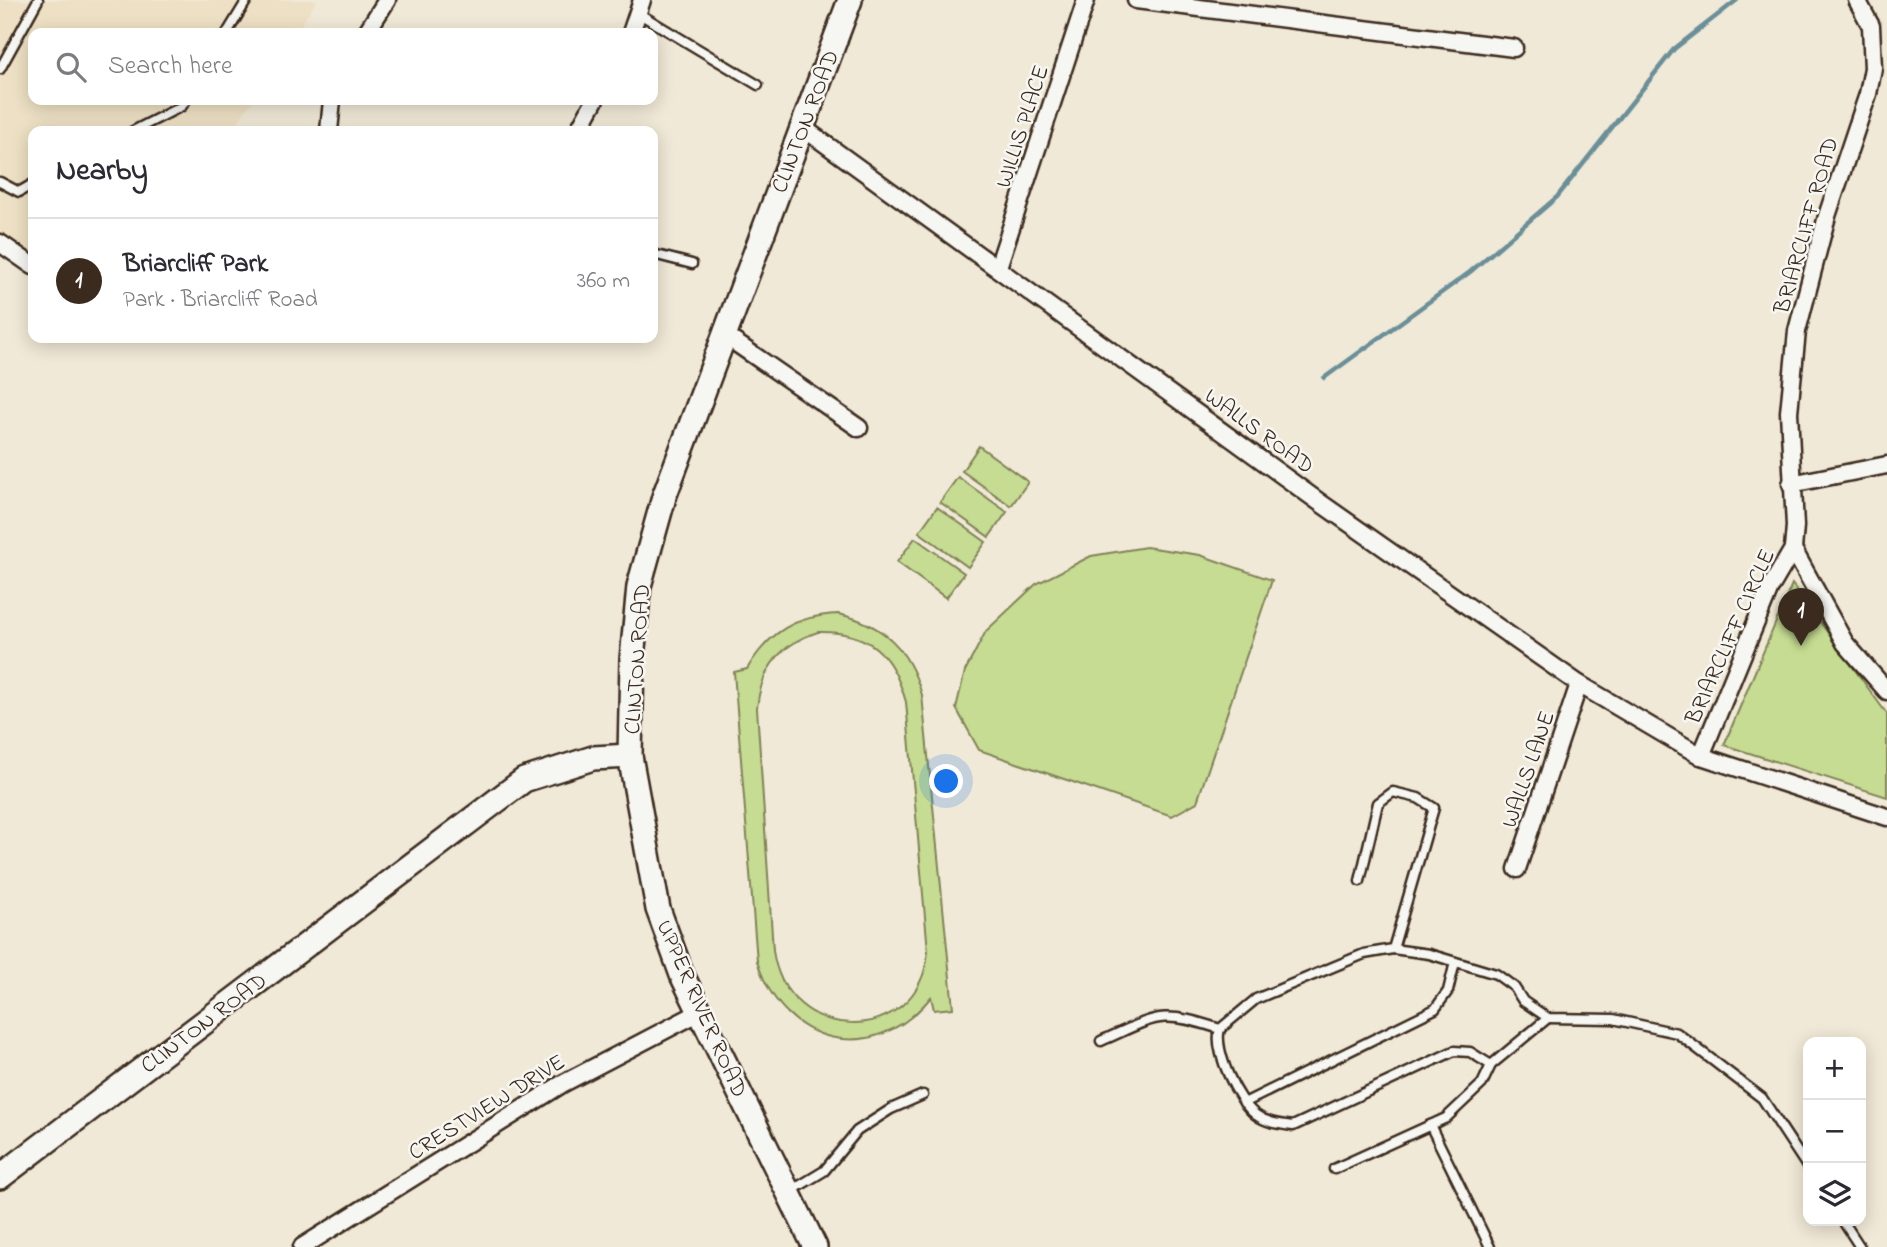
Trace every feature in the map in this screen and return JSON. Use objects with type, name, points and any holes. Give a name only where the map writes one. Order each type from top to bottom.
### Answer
[{"type":"street","points":[[369,28],[387,0]]},
{"type":"street","name":"CLINTON ROAD","points":[[0,1177],[516,786],[555,768],[593,758],[630,756],[632,659],[639,586],[664,497],[850,0]]},
{"type":"street","name":"WILLIS PLACE","points":[[998,267],[1086,0]]},
{"type":"street","points":[[1136,0],[1514,48]]},
{"type":"street","name":"BRIARCLIFF ROAD","points":[[1793,549],[1795,526],[1789,412],[1797,331],[1827,216],[1868,94],[1873,68],[1871,26],[1857,0]]},
{"type":"street","points":[[633,28],[640,7]]},
{"type":"street","points":[[329,126],[332,105]]},
{"type":"street","points":[[581,126],[592,105]]},
{"type":"street","name":"WALLS ROAD","points":[[802,127],[1306,492],[1579,684],[1701,756]]},
{"type":"street","points":[[0,243],[28,263]]},
{"type":"street","points":[[723,334],[859,428]]},
{"type":"street","points":[[1791,484],[1887,465]]},
{"type":"street","points":[[1793,549],[1845,643],[1887,691]]},
{"type":"street","name":"BRIARCLIFF CIRCLE","points":[[1793,549],[1770,588],[1701,756],[1887,817]]},
{"type":"street","name":"WALLS LANE","points":[[1517,869],[1579,684]]},
{"type":"street","name":"UPPER RIVER ROAD","points":[[630,756],[656,900],[682,975],[816,1247]]},
{"type":"street","name":"CRESTVIEW DRIVE","points":[[302,1247],[562,1084],[700,1012]]},
{"type":"lane","points":[[0,69],[38,0]]},
{"type":"lane","points":[[230,28],[247,0]]},
{"type":"lane","points":[[640,7],[758,85]]},
{"type":"lane","points":[[143,126],[183,105]]},
{"type":"lane","points":[[0,182],[19,191],[28,186]]},
{"type":"lane","points":[[658,255],[692,264]]},
{"type":"lane","points":[[1360,881],[1378,803],[1393,792],[1418,798],[1434,808],[1393,949]]},
{"type":"lane","points":[[1220,1029],[1256,999],[1364,954],[1393,949],[1455,962],[1496,974],[1514,987],[1524,1001],[1548,1018],[1614,1018],[1678,1033],[1762,1098],[1805,1163]]},
{"type":"lane","points":[[1244,1103],[1435,1009],[1448,991],[1455,962]]},
{"type":"lane","points":[[1101,1041],[1154,1017],[1172,1015],[1220,1029]]},
{"type":"lane","points":[[1334,1169],[1447,1118],[1482,1084],[1491,1065],[1548,1018]]},
{"type":"lane","points":[[1220,1029],[1221,1054],[1244,1103],[1268,1122],[1293,1126],[1454,1051],[1470,1052],[1491,1065]]},
{"type":"lane","points":[[788,1192],[824,1171],[857,1131],[891,1109],[923,1095]]},
{"type":"lane","points":[[1430,1125],[1490,1247]]},
{"type":"lane","points":[[1846,1226],[1860,1247]]},
{"type":"shaded area","points":[[0,0],[317,0],[299,28],[28,28],[28,105],[250,105],[235,126],[28,126],[28,265],[0,250]]},
{"type":"green space","points":[[979,446],[1028,482],[1011,506],[962,471]]},
{"type":"green space","points":[[958,477],[1007,512],[989,537],[940,502]]},
{"type":"green space","points":[[937,507],[986,542],[968,567],[919,532]]},
{"type":"green space","points":[[915,538],[964,573],[946,598],[897,562]]},
{"type":"green space","points":[[1146,547],[1200,555],[1272,580],[1197,802],[1172,816],[979,750],[956,708],[965,671],[986,631],[1036,584],[1091,556]]},
{"type":"green space","points":[[1792,584],[1887,714],[1887,797],[1724,745]]},
{"type":"green space","points":[[838,614],[882,632],[902,652],[917,679],[922,695],[953,1008],[934,1010],[931,997],[908,1019],[883,1033],[858,1039],[832,1038],[808,1028],[787,1012],[770,990],[757,961],[734,672],[747,669],[764,645],[785,628],[823,615]],"holes":[[[818,632],[852,636],[876,648],[894,670],[906,702],[928,951],[920,983],[902,1005],[879,1019],[852,1023],[825,1018],[801,1004],[783,982],[773,950],[757,708],[768,670],[783,651],[793,643]]]},
{"type":"waterway","points":[[1324,378],[1470,272],[1557,197],[1674,49],[1737,0]]},
{"type":"place","name":"Briarcliff Park","points":[[1801,646]]}]
